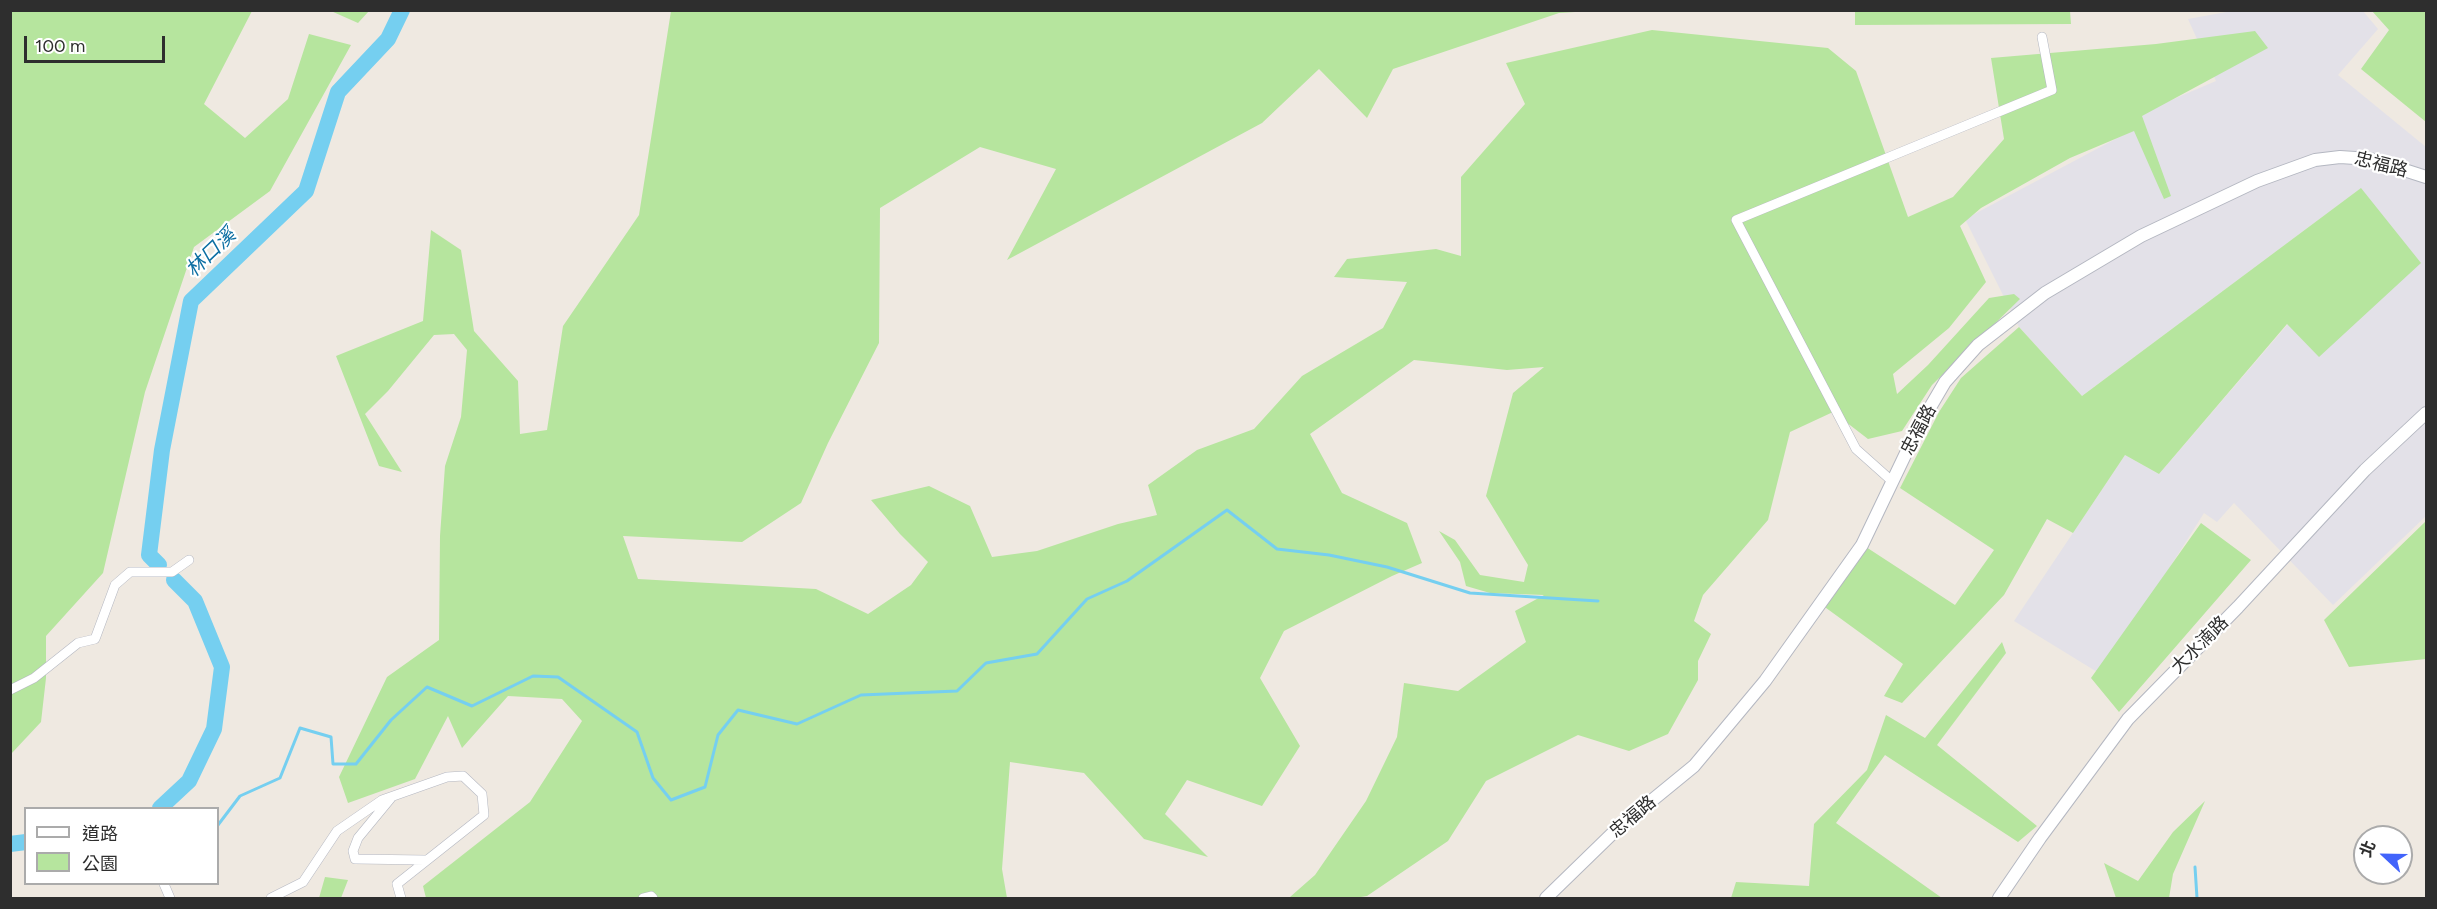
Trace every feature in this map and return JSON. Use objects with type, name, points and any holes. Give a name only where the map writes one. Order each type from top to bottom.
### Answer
[{"type":"street","points":[[1893,482],[1856,449],[1736,220],[2052,90],[2042,38]]},
{"type":"street","name":"忠福路","points":[[1546,898],[1617,829],[1694,766],[1765,681],[1862,544],[1918,428],[1945,382],[1978,345],[2045,293],[2141,236],[2257,181],[2315,160],[2340,157],[2370,159],[2427,177]]},
{"type":"street","name":"大水湳路","points":[[2000,898],[2052,821],[2128,719],[2238,607],[2365,470],[2427,413]]},
{"type":"street","points":[[10,690],[34,678],[78,643],[95,639],[115,585],[130,572],[172,572],[189,560]]},
{"type":"street","points":[[271,898],[303,882],[338,831],[382,800],[447,777],[463,776],[482,794],[484,815],[397,884],[401,898]]},
{"type":"street","points":[[393,796],[358,838],[353,851],[355,859],[425,860]]},
{"type":"street","points":[[643,898],[651,896],[653,898]]},
{"type":"shaded area","points":[[2249,10],[2363,11],[2378,29],[2338,75],[2426,147],[2426,516],[2333,605],[2234,503],[2217,522],[2204,513],[2102,675],[2014,621],[2125,455],[2159,474],[2288,324],[2319,356],[2360,189],[2082,396],[2019,327],[1965,219],[2140,126],[2136,115],[2216,81],[2188,19]]},
{"type":"green space","points":[[11,11],[252,11],[204,104],[245,138],[288,99],[309,34],[351,45],[270,191],[194,247],[145,392],[103,573],[46,636],[46,678],[41,722],[11,754]]},
{"type":"green space","points":[[331,11],[369,11],[358,23]]},
{"type":"green space","points":[[671,11],[1591,11],[1559,13],[1393,69],[1367,118],[1319,69],[1262,123],[1007,260],[1056,169],[980,147],[880,208],[879,343],[828,443],[801,503],[742,542],[623,536],[638,579],[816,589],[868,614],[911,585],[928,562],[871,500],[929,486],[970,506],[992,557],[1037,551],[1118,524],[1157,515],[1148,485],[1197,450],[1254,429],[1302,376],[1383,328],[1407,282],[1334,277],[1347,259],[1436,249],[1461,256],[1461,177],[1525,104],[1506,63],[1652,30],[1828,48],[1856,71],[1908,217],[1953,197],[2004,139],[1991,58],[2156,44],[2255,31],[2268,48],[2142,116],[2171,196],[2164,199],[2134,131],[2070,158],[1981,208],[1960,226],[1986,282],[1949,328],[1893,374],[1897,394],[1928,365],[1989,298],[2014,294],[2020,299],[1932,385],[1902,431],[1868,439],[1833,412],[1790,432],[1768,520],[1703,595],[1694,621],[1711,634],[1698,661],[1698,680],[1668,734],[1629,751],[1578,735],[1486,781],[1448,841],[1367,896],[1355,898],[1290,897],[1315,875],[1366,801],[1397,737],[1404,683],[1458,691],[1526,642],[1515,611],[1544,595],[1490,593],[1466,586],[1460,562],[1439,531],[1455,540],[1480,575],[1524,582],[1528,565],[1486,496],[1513,393],[1544,367],[1507,370],[1414,360],[1310,434],[1342,493],[1407,523],[1422,563],[1284,631],[1260,678],[1300,746],[1262,806],[1187,780],[1165,814],[1208,857],[1144,839],[1084,773],[1010,762],[1002,869],[1007,898],[426,898],[423,886],[530,802],[582,721],[562,699],[508,696],[462,748],[448,716],[415,779],[348,803],[339,777],[387,677],[439,640],[440,536],[445,466],[461,417],[467,350],[454,334],[434,335],[388,391],[365,414],[402,472],[379,466],[336,356],[423,321],[431,230],[461,250],[474,331],[518,381],[520,434],[547,430],[563,326],[639,215]]},
{"type":"green space","points":[[1855,11],[2070,11],[2071,24],[1855,25]]},
{"type":"green space","points":[[2372,11],[2426,11],[2426,122],[2361,69],[2389,30]]},
{"type":"green space","points":[[2361,188],[2421,263],[2319,357],[2287,324],[2159,474],[2125,455],[2073,533],[2047,519],[2004,595],[1902,703],[1884,696],[1903,664],[1822,605],[1866,547],[1955,605],[1994,550],[1900,488],[1939,412],[1961,378],[2019,327],[2082,396]]},
{"type":"green space","points":[[2426,521],[2426,659],[2349,667],[2324,620]]},
{"type":"green space","points":[[2201,523],[2251,560],[2119,712],[2091,678]]},
{"type":"green space","points":[[2002,642],[2006,653],[1937,745],[2037,826],[2018,842],[1885,755],[1836,823],[1942,898],[1731,898],[1736,882],[1809,886],[1814,824],[1867,770],[1886,715],[1925,738]]},
{"type":"green space","points":[[2205,801],[2173,874],[2169,898],[2116,898],[2104,863],[2138,881],[2173,832]]},
{"type":"green space","points":[[325,877],[348,880],[341,898],[319,898]]},
{"type":"waterway","name":"林口溪","points":[[159,565],[149,555],[162,450],[191,301],[306,191],[338,92],[388,39],[402,10]]},
{"type":"waterway","points":[[219,824],[240,796],[280,778],[300,728],[331,737],[333,764],[356,764],[391,720],[427,687],[472,706],[533,676],[558,677],[637,732],[653,778],[671,800],[705,787],[718,735],[738,710],[797,724],[861,695],[957,691],[986,663],[1037,654],[1087,599],[1127,581],[1227,510],[1277,549],[1329,555],[1387,567],[1470,593],[1598,601]]},
{"type":"waterway","name":"林口溪","points":[[161,807],[189,781],[214,729],[222,667],[195,601],[174,580]]},
{"type":"waterway","name":"林口溪","points":[[10,844],[24,842]]},
{"type":"waterway","points":[[2195,867],[2197,898]]}]
